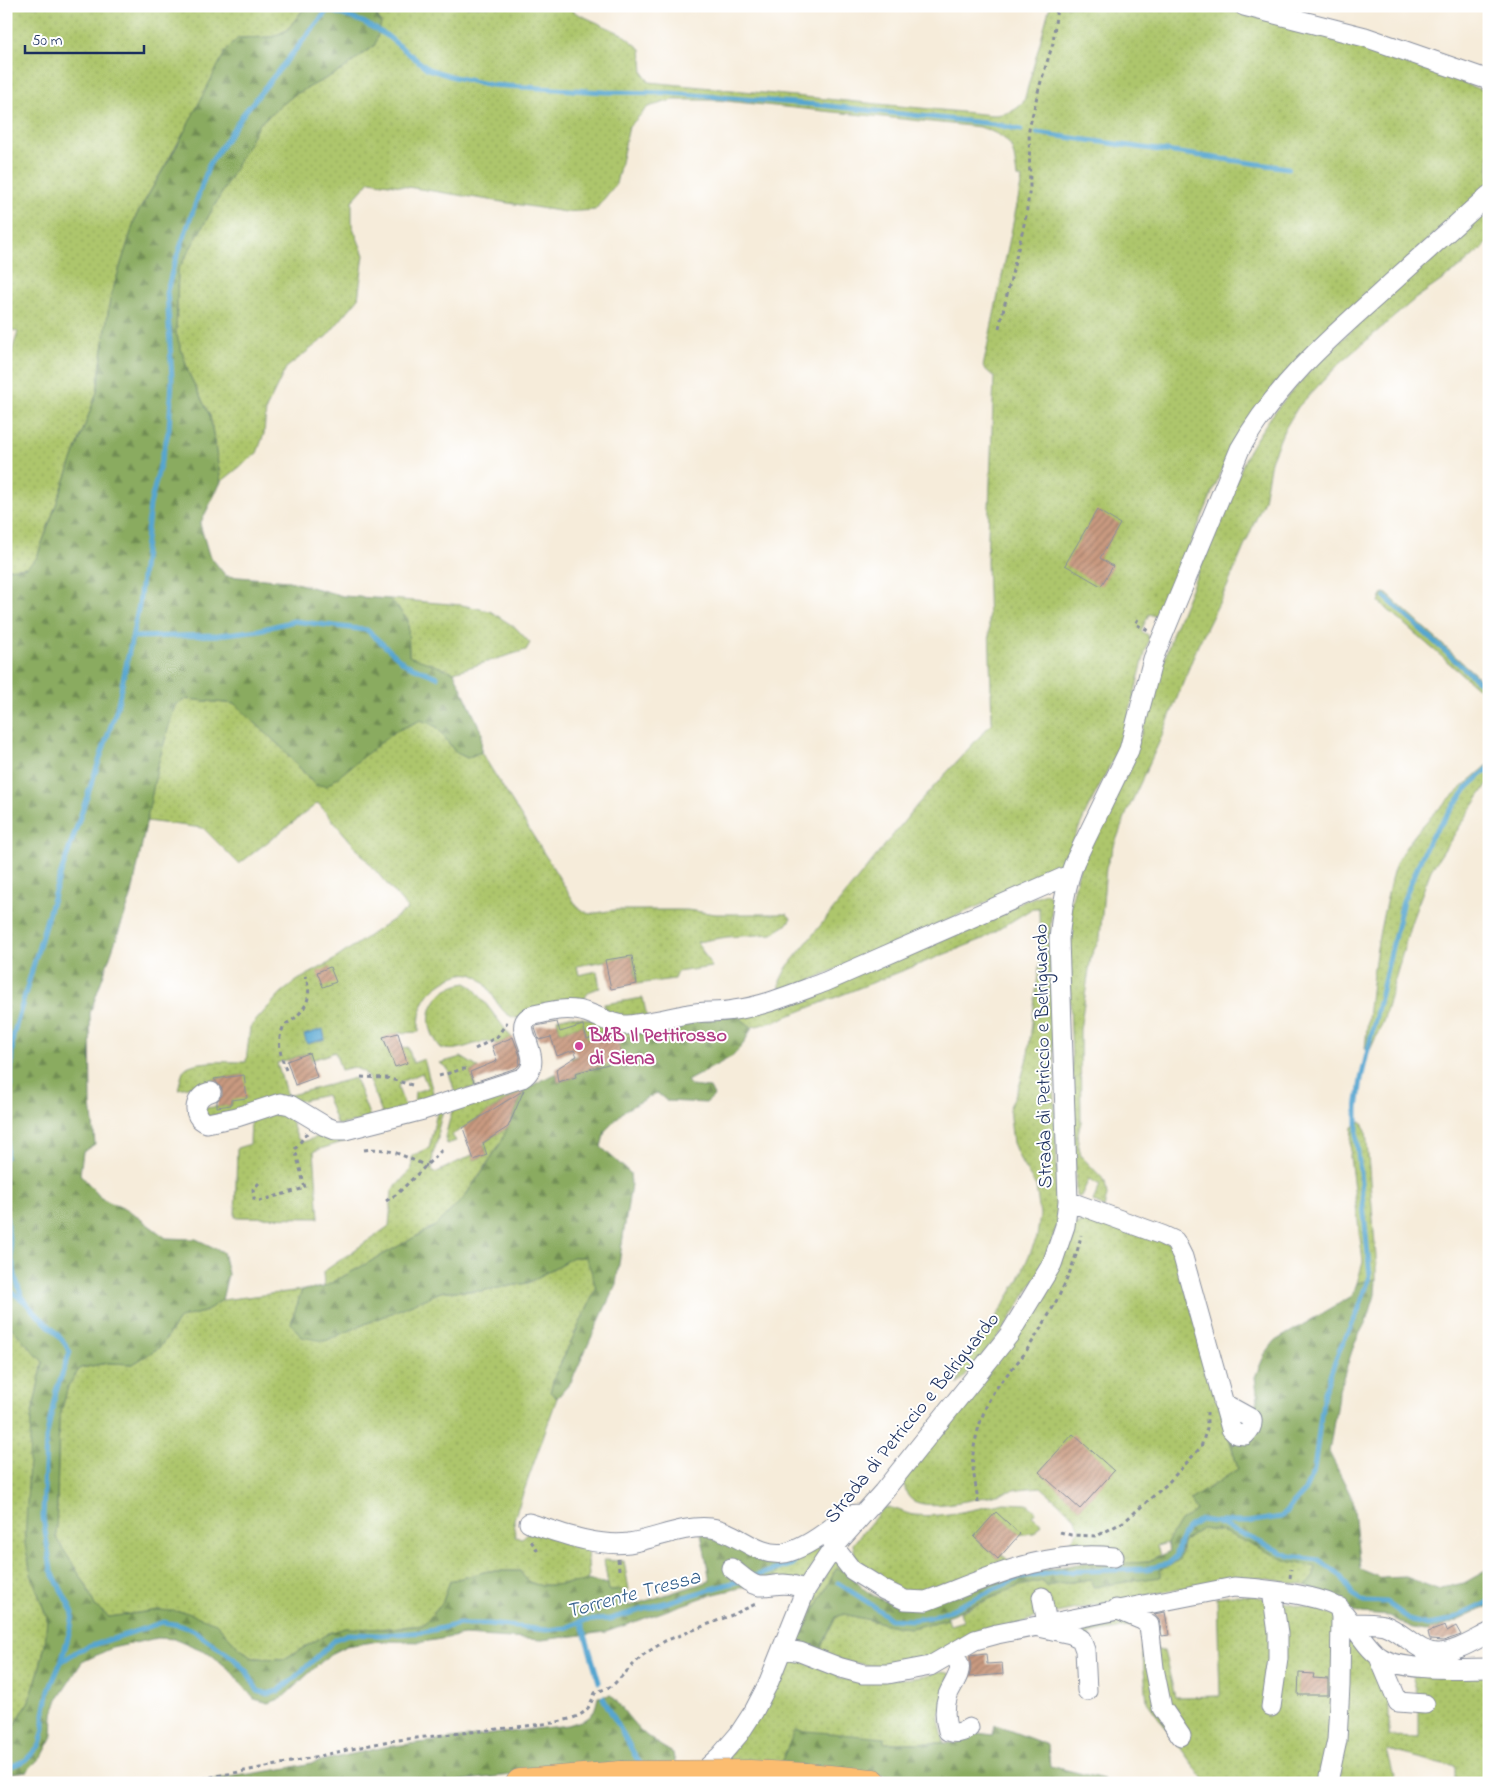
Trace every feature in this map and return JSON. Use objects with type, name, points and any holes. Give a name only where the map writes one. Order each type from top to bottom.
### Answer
[{"type":"highway","points":[[520,1783],[621,1775],[750,1774],[873,1783]]},
{"type":"street","points":[[1244,6],[1365,37],[1489,80]]},
{"type":"street","name":"Strada di Petriccio e Belriguardo","points":[[690,1783],[720,1756],[744,1726],[761,1698],[806,1589],[834,1547],[862,1513],[883,1492],[1009,1335],[1052,1264],[1065,1226],[1068,1200],[1059,939],[1063,900],[1069,876],[1129,750],[1153,659],[1240,449],[1254,423],[1315,351],[1489,195]]},
{"type":"street","points":[[211,1092],[204,1092],[198,1099],[196,1106],[197,1115],[207,1123],[237,1117],[280,1103],[290,1105],[318,1122],[336,1130],[358,1128],[423,1110],[522,1078],[532,1068],[532,1061],[523,1028],[525,1021],[529,1017],[556,1010],[581,1010],[611,1023],[625,1025],[695,1013],[736,1010],[786,997],[825,982],[1069,876]]},
{"type":"street","points":[[1068,1200],[1162,1235],[1175,1242],[1183,1257],[1215,1404]]},
{"type":"street","points":[[529,1524],[582,1539],[612,1544],[649,1539],[694,1528],[708,1528],[728,1532],[751,1546],[772,1554],[797,1549],[819,1538],[846,1516],[862,1513]]},
{"type":"street","points":[[834,1547],[852,1570],[889,1593],[905,1600],[916,1602],[926,1602],[1015,1568],[1052,1558],[1094,1554],[1114,1556]]},
{"type":"street","points":[[739,1574],[760,1586],[788,1583],[796,1586]]},
{"type":"street","points":[[782,1649],[800,1652],[841,1668],[863,1674],[888,1674],[930,1666],[975,1640],[1041,1624],[1234,1587],[1252,1587],[1324,1600],[1339,1608],[1379,1657],[1398,1702],[1425,1704]]},
{"type":"street","points":[[1271,1707],[1278,1659],[1272,1591]]},
{"type":"street","points":[[1041,1624],[1042,1597]]},
{"type":"street","points":[[1330,1783],[1329,1777],[1337,1740],[1340,1686],[1341,1618],[1339,1608]]},
{"type":"street","points":[[1116,1610],[1142,1620],[1149,1626],[1154,1668],[1162,1708],[1181,1736]]},
{"type":"street","points":[[1041,1624],[1081,1639],[1085,1650],[1087,1691]]},
{"type":"street","points":[[1353,1624],[1385,1625],[1422,1649],[1437,1653],[1460,1648],[1489,1633]]},
{"type":"street","points":[[953,1653],[959,1664],[959,1670],[945,1704],[944,1719],[948,1731],[954,1734],[969,1728]]},
{"type":"street","points":[[1379,1657],[1397,1664],[1422,1667],[1489,1668]]},
{"type":"path","points":[[999,328],[1026,216],[1030,187],[1029,129],[1053,43],[1057,6]]},
{"type":"path","points":[[1138,618],[1135,624],[1143,628],[1150,631],[1153,625]]},
{"type":"path","points":[[286,1070],[280,1053],[280,1036],[283,1024],[295,1018],[308,1000],[310,989],[305,976]]},
{"type":"path","points":[[475,1049],[497,1037],[509,1020]]},
{"type":"path","points":[[439,1076],[469,1069]]},
{"type":"path","points":[[361,1077],[386,1078],[412,1085]]},
{"type":"path","points":[[259,1183],[253,1189],[254,1199],[258,1201],[305,1188],[296,1149],[301,1140],[318,1122]]},
{"type":"path","points":[[364,1150],[375,1148],[396,1152],[426,1166]]},
{"type":"path","points":[[386,1201],[397,1194],[442,1150]]},
{"type":"path","points":[[978,1503],[973,1455],[982,1419],[992,1394],[1024,1354],[1069,1277],[1079,1248],[1087,1207]]},
{"type":"path","points":[[1060,1532],[1071,1535],[1097,1536],[1125,1521],[1167,1484],[1201,1447],[1215,1404]]},
{"type":"path","points":[[180,1783],[278,1765],[389,1741],[553,1723],[569,1719],[584,1712],[589,1707],[595,1693],[612,1686],[643,1655],[665,1641],[767,1599]]},
{"type":"green space","points":[[6,6],[306,6],[287,30],[272,37],[238,38],[136,216],[110,299],[97,392],[37,557],[27,567],[6,569],[6,369],[18,332],[6,328]]},
{"type":"green space","points":[[306,6],[372,6],[381,24],[375,45],[342,70],[294,95],[259,124],[178,270],[176,333],[189,374],[210,416],[221,482],[200,524],[209,555],[226,576],[289,581],[343,596],[390,599],[408,620],[409,656],[454,672],[482,733],[481,752],[467,758],[455,752],[437,727],[421,720],[394,732],[327,786],[315,785],[284,750],[235,704],[186,699],[175,705],[158,764],[132,894],[90,1013],[91,1104],[95,1144],[83,1152],[80,1174],[101,1198],[131,1212],[166,1238],[196,1239],[223,1252],[228,1274],[222,1300],[204,1312],[180,1318],[160,1347],[133,1364],[108,1363],[80,1368],[68,1386],[59,1420],[56,1538],[86,1585],[95,1606],[109,1617],[159,1610],[185,1612],[216,1623],[240,1649],[255,1658],[284,1659],[329,1633],[345,1628],[386,1629],[423,1625],[442,1604],[450,1581],[488,1571],[520,1571],[531,1583],[542,1585],[556,1585],[587,1580],[608,1584],[609,1591],[620,1590],[629,1606],[710,1581],[701,1533],[775,1559],[778,1572],[771,1581],[710,1595],[606,1632],[542,1640],[464,1635],[423,1642],[379,1641],[346,1646],[330,1654],[282,1698],[269,1703],[254,1699],[230,1670],[209,1653],[176,1639],[157,1638],[112,1648],[82,1662],[58,1699],[53,1714],[52,1738],[43,1755],[27,1771],[6,1774],[6,1740],[29,1701],[45,1645],[47,1618],[31,1574],[25,1544],[31,1419],[43,1362],[13,1329],[6,1324],[6,569],[27,567],[37,557],[97,392],[110,299],[136,216],[177,146],[226,50],[238,38],[272,37],[287,30]]},
{"type":"green space","points":[[372,6],[568,6],[576,13],[622,34],[641,49],[643,72],[649,82],[993,115],[1010,112],[1018,108],[1024,101],[1050,6],[1212,6],[1364,44],[1481,90],[1489,90],[1489,185],[1416,250],[1230,451],[1160,616],[1157,617],[1149,614],[1141,631],[1148,635],[1149,638],[1125,730],[1118,750],[1088,808],[1060,870],[793,988],[780,989],[780,981],[787,967],[918,804],[992,723],[987,561],[994,377],[983,367],[1022,178],[1017,177],[1012,150],[1005,139],[980,127],[716,100],[673,100],[648,107],[629,127],[616,184],[595,210],[565,212],[370,181],[352,201],[352,225],[364,255],[358,299],[327,336],[286,368],[266,409],[264,434],[257,453],[221,482],[210,416],[189,374],[176,333],[178,270],[259,124],[294,95],[342,70],[381,24]]},
{"type":"green space","points":[[1489,206],[1489,242],[1458,269],[1415,299],[1340,363],[1298,407],[1283,432],[1271,461],[1264,500],[1227,587],[1198,645],[1162,736],[1127,812],[1106,867],[1100,938],[1091,956],[1080,1030],[1081,1122],[1077,1137],[1081,1156],[1105,1181],[1107,1196],[1104,1208],[1093,1201],[1100,1185],[1089,1179],[1081,1196],[1076,1196],[1068,937],[1071,903],[1079,870],[1141,735],[1173,632],[1248,452],[1275,411],[1325,356]]},
{"type":"green space","points":[[1383,593],[1387,594],[1489,687],[1489,698],[1379,602]]},
{"type":"green space","points":[[390,599],[462,605],[490,611],[516,628],[530,643],[526,650],[454,672],[409,657],[408,620]]},
{"type":"green space","points":[[186,699],[235,704],[284,750],[315,785],[327,785],[394,732],[421,719],[437,727],[455,752],[467,758],[481,752],[578,908],[590,914],[615,910],[687,910],[716,914],[787,914],[791,918],[786,925],[772,934],[727,937],[697,942],[712,967],[677,972],[674,979],[637,984],[632,956],[577,966],[579,975],[597,971],[600,988],[588,993],[582,1006],[523,1018],[511,1016],[502,1009],[480,979],[471,974],[457,975],[439,985],[425,1000],[421,1012],[419,1032],[398,1033],[383,1038],[388,1052],[408,1047],[413,1063],[424,1059],[435,1100],[414,1107],[415,1092],[428,1088],[422,1073],[400,1082],[398,1088],[406,1109],[383,1116],[364,1072],[353,1067],[341,1070],[335,1052],[312,1060],[309,1053],[277,1063],[287,1096],[355,1078],[371,1120],[337,1125],[326,1095],[206,1117],[205,1108],[231,1105],[231,1100],[243,1075],[214,1079],[214,1082],[178,1089],[184,1070],[188,1066],[195,1064],[246,1062],[250,1027],[281,993],[408,909],[318,803],[239,864],[203,828],[146,821],[158,764],[175,705]]},
{"type":"green space","points":[[1489,764],[1489,782],[1431,870],[1412,920],[1383,1022],[1370,1050],[1365,1049],[1376,952],[1383,913],[1396,863],[1410,841],[1430,817]]},
{"type":"green space","points":[[1045,893],[1050,895],[1052,899],[1050,937],[1058,1202],[1057,1225],[1045,1262],[1003,1331],[957,1385],[970,1352],[1000,1311],[1018,1281],[1037,1237],[1040,1215],[1036,1186],[1022,1164],[1013,1143],[1009,1109],[1020,1084],[1028,1054],[1040,960],[1039,908],[1033,908],[983,939],[773,1022],[752,1027],[735,1015]]},
{"type":"green space","points":[[466,983],[473,987],[512,1038],[497,1044],[483,1042],[449,1050],[441,1048],[434,1038],[430,1027],[432,1007],[444,991]]},
{"type":"green space","points":[[643,998],[647,1018],[627,1022],[605,1012],[604,1004]]},
{"type":"green space","points":[[735,1015],[752,1027],[744,1043],[733,1056],[687,1081],[691,1086],[710,1088],[714,1096],[706,1103],[667,1101],[657,1093],[625,1110],[605,1131],[601,1147],[630,1173],[631,1184],[616,1284],[571,1382],[557,1398],[550,1392],[555,1375],[596,1289],[585,1257],[573,1257],[528,1283],[480,1291],[443,1291],[325,1341],[301,1337],[291,1323],[302,1290],[324,1287],[435,1226],[463,1199],[482,1172],[500,1144],[525,1089],[556,1073],[558,1082],[576,1077],[571,1058],[628,1037],[641,1028]]},
{"type":"green space","points":[[570,1016],[641,1028],[628,1037],[617,1041],[615,1031],[587,1039],[583,1025],[560,1032],[557,1019]]},
{"type":"green space","points":[[461,1057],[479,1068],[470,1072],[476,1087],[455,1093],[448,1069],[440,1063]]},
{"type":"green space","points":[[519,1086],[525,1089],[518,1102],[513,1096],[452,1135],[456,1141],[447,1144],[445,1137],[453,1107]]},
{"type":"green space","points":[[286,1109],[298,1139],[303,1142],[325,1134],[412,1120],[314,1151],[319,1218],[235,1217],[237,1148],[250,1144],[251,1118]]},
{"type":"green space","points":[[443,1110],[433,1154],[432,1170],[435,1173],[472,1155],[474,1160],[487,1155],[485,1142],[508,1127],[500,1144],[463,1199],[435,1226],[324,1287],[323,1272],[389,1226],[392,1191],[412,1168],[412,1156],[429,1148],[437,1112]]},
{"type":"green space","points":[[1361,1122],[1366,1130],[1376,1279],[1357,1283],[1363,1262],[1350,1157],[1352,1127]]},
{"type":"green space","points":[[1077,1214],[1076,1224],[1080,1225],[1081,1215],[1170,1244],[1177,1258],[1238,1469],[1190,1500],[1196,1511],[1180,1521],[1167,1543],[1157,1546],[1160,1555],[1146,1562],[1115,1563],[1062,1552],[1080,1528],[1073,1515],[1041,1487],[1017,1489],[937,1505],[913,1501],[908,1496],[905,1487],[904,1480],[987,1375]]},
{"type":"green space","points":[[573,1257],[586,1257],[596,1289],[555,1375],[550,1392],[557,1398],[514,1519],[515,1537],[522,1538],[528,1533],[539,1531],[587,1548],[589,1575],[587,1580],[556,1585],[542,1585],[531,1583],[520,1571],[488,1571],[450,1581],[442,1604],[423,1625],[329,1633],[284,1659],[255,1658],[240,1649],[216,1623],[159,1610],[109,1617],[95,1606],[86,1585],[56,1538],[59,1420],[68,1386],[80,1368],[108,1363],[133,1364],[160,1347],[180,1318],[204,1312],[222,1300],[302,1290],[291,1323],[325,1341],[443,1291],[480,1291],[528,1283]]},
{"type":"green space","points":[[1376,1279],[1375,1295],[1368,1318],[1355,1342],[1339,1390],[1329,1452],[1353,1500],[1360,1569],[1382,1578],[1406,1577],[1437,1589],[1464,1583],[1489,1569],[1489,1606],[1448,1625],[1426,1631],[1412,1629],[1390,1616],[1362,1614],[1350,1610],[1324,1592],[1306,1586],[1314,1576],[1316,1567],[1288,1561],[1224,1532],[1201,1529],[1183,1542],[1179,1560],[1160,1570],[1160,1577],[1093,1587],[1091,1579],[1045,1586],[1043,1581],[1019,1586],[947,1616],[948,1619],[911,1628],[844,1614],[836,1617],[822,1645],[820,1656],[798,1645],[836,1569],[850,1573],[860,1586],[878,1598],[887,1602],[904,1605],[1007,1577],[1098,1560],[1129,1563],[1147,1562],[1170,1551],[1167,1543],[1180,1521],[1196,1511],[1190,1500],[1238,1469],[1220,1404],[1253,1409],[1258,1400],[1255,1377],[1265,1354],[1275,1341],[1352,1296],[1357,1283]]},
{"type":"green space","points":[[6,1324],[13,1329],[43,1362],[31,1419],[31,1574],[47,1618],[45,1645],[29,1701],[6,1740]]},
{"type":"green space","points":[[1004,1503],[1027,1504],[1036,1511],[1032,1516],[1042,1524],[1034,1533],[1020,1534],[996,1513],[974,1537],[998,1559],[1002,1555],[1013,1564],[925,1597],[881,1585],[856,1561],[853,1544],[883,1508],[887,1507],[914,1515],[925,1516],[959,1512]]},
{"type":"green space","points":[[842,1521],[804,1581],[771,1581],[775,1559]]},
{"type":"green space","points":[[1201,1529],[1224,1532],[1288,1561],[1316,1567],[1314,1576],[1306,1586],[1263,1578],[1237,1578],[1040,1616],[922,1660],[882,1668],[820,1656],[822,1645],[836,1617],[844,1614],[899,1627],[911,1628],[948,1619],[950,1625],[963,1621],[960,1612],[1019,1586],[1043,1581],[1046,1586],[1091,1579],[1094,1587],[1171,1565],[1182,1551],[1183,1542]]},
{"type":"green space","points":[[833,1559],[849,1571],[836,1569],[798,1645],[796,1641]]},
{"type":"green space","points":[[604,1560],[624,1561],[629,1590],[609,1591]]},
{"type":"green space","points":[[1233,1595],[1254,1596],[1321,1610],[1337,1616],[1337,1633],[1350,1634],[1359,1641],[1375,1660],[1389,1701],[1389,1736],[1419,1737],[1419,1700],[1411,1672],[1489,1673],[1489,1783],[1455,1783],[1455,1767],[1387,1750],[1396,1783],[1206,1783],[1147,1702],[1140,1625],[1089,1634],[1090,1649],[1088,1649],[1084,1636],[1061,1630],[1056,1626],[1116,1615],[1139,1624],[1139,1614],[1150,1621],[1157,1650],[1164,1651],[1175,1697],[1220,1696],[1217,1597]]},
{"type":"green space","points":[[790,1657],[837,1674],[839,1678],[849,1680],[853,1676],[904,1679],[939,1672],[950,1674],[939,1719],[944,1743],[884,1743],[885,1738],[779,1767],[725,1763]]},
{"type":"green space","points":[[611,1695],[640,1730],[656,1743],[673,1753],[675,1764],[548,1771],[440,1783],[192,1783],[288,1768],[385,1747],[568,1725],[589,1717],[594,1710],[598,1697]]},
{"type":"green space","points":[[995,1725],[1048,1745],[1050,1766],[1104,1779],[1105,1783],[935,1783],[880,1775],[779,1767],[795,1730],[885,1738],[885,1743],[956,1743],[967,1740],[978,1733],[993,1735]]},
{"type":"water","points":[[323,1029],[325,1039],[307,1044],[304,1035]]},
{"type":"building","points":[[1097,510],[1120,524],[1100,558],[1113,566],[1101,586],[1065,565]]},
{"type":"building","points":[[632,956],[637,984],[611,989],[605,960]]},
{"type":"building","points":[[330,967],[336,982],[323,987],[317,972]]},
{"type":"building","points":[[557,1022],[560,1032],[583,1025],[587,1039],[608,1033],[616,1035],[623,1060],[575,1073],[576,1077],[558,1082],[556,1069],[577,1056],[574,1050],[557,1056],[551,1037],[539,1040],[535,1028],[536,1026]]},
{"type":"building","points":[[398,1033],[407,1063],[395,1067],[383,1037]]},
{"type":"building","points":[[513,1037],[520,1056],[519,1065],[516,1068],[474,1082],[470,1072],[497,1061],[492,1046]]},
{"type":"building","points":[[309,1053],[317,1077],[295,1085],[287,1061]]},
{"type":"building","points":[[244,1075],[247,1098],[231,1100],[231,1105],[217,1107],[217,1101],[222,1095],[222,1089],[214,1079]]},
{"type":"building","points":[[524,1090],[508,1127],[483,1143],[487,1155],[474,1160],[463,1128]]},
{"type":"building","points":[[1073,1434],[1114,1471],[1080,1509],[1039,1472]]},
{"type":"building","points":[[996,1512],[1020,1534],[998,1559],[974,1537]]},
{"type":"building","points":[[1165,1612],[1169,1635],[1162,1636],[1159,1620],[1154,1614]]},
{"type":"building","points":[[1445,1626],[1447,1631],[1456,1626],[1461,1635],[1443,1641],[1430,1640],[1428,1632]]},
{"type":"building","points":[[986,1654],[987,1664],[1002,1663],[1003,1674],[969,1677],[971,1669],[970,1656]]},
{"type":"building","points":[[1299,1673],[1314,1674],[1313,1678],[1328,1679],[1328,1695],[1298,1695]]},
{"type":"waterway","points":[[6,1157],[13,1036],[55,891],[117,708],[139,605],[150,505],[169,429],[172,380],[167,291],[173,268],[209,165],[244,113],[331,6]]},
{"type":"waterway","points":[[328,10],[363,22],[386,35],[428,69],[491,85],[605,92],[670,93],[820,105],[994,124],[1021,130]]},
{"type":"waterway","points":[[1037,133],[1288,168]]},
{"type":"waterway","points":[[1385,597],[1489,691]]},
{"type":"waterway","points":[[132,637],[218,635],[259,630],[294,621],[367,630],[405,664],[437,677]]},
{"type":"waterway","points":[[1216,1522],[1248,1522],[1281,1517],[1304,1492],[1314,1470],[1324,1392],[1339,1351],[1357,1314],[1370,1276],[1357,1142],[1357,1109],[1361,1079],[1403,901],[1429,840],[1468,787],[1489,768]]},
{"type":"waterway","points":[[6,1215],[12,1261],[22,1295],[26,1303],[61,1338],[70,1352],[56,1391],[46,1439],[43,1517],[51,1570],[73,1613],[61,1662]]},
{"type":"waterway","points":[[6,1288],[24,1301]]},
{"type":"waterway","name":"Torrente Tressa","points":[[838,1583],[890,1619],[912,1620],[930,1617],[950,1610],[1019,1578],[1058,1572],[1146,1569],[1168,1564],[1176,1557],[1180,1542],[1187,1528],[1200,1520],[1216,1522],[1290,1556],[1318,1560],[1338,1573],[1354,1596],[1362,1601],[1386,1602],[1412,1621],[1428,1625],[1446,1622],[1489,1602]]},
{"type":"waterway","name":"Torrente Tressa","points":[[752,1577],[794,1564]]},
{"type":"waterway","name":"Torrente Tressa","points":[[6,1765],[12,1766],[26,1760],[40,1745],[49,1690],[61,1662],[79,1650],[163,1622],[193,1630],[233,1658],[247,1672],[258,1691],[268,1694],[278,1691],[336,1639],[348,1634],[381,1635],[424,1632],[460,1624],[489,1624],[546,1630],[566,1628],[581,1621],[610,1619],[739,1581]]},
{"type":"waterway","points":[[581,1621],[599,1682]]},
{"type":"waterway","points":[[603,1698],[642,1766]]},
{"type":"place","name":"B&B Il Pettirosso di Siena","points":[[579,1046]]}]
